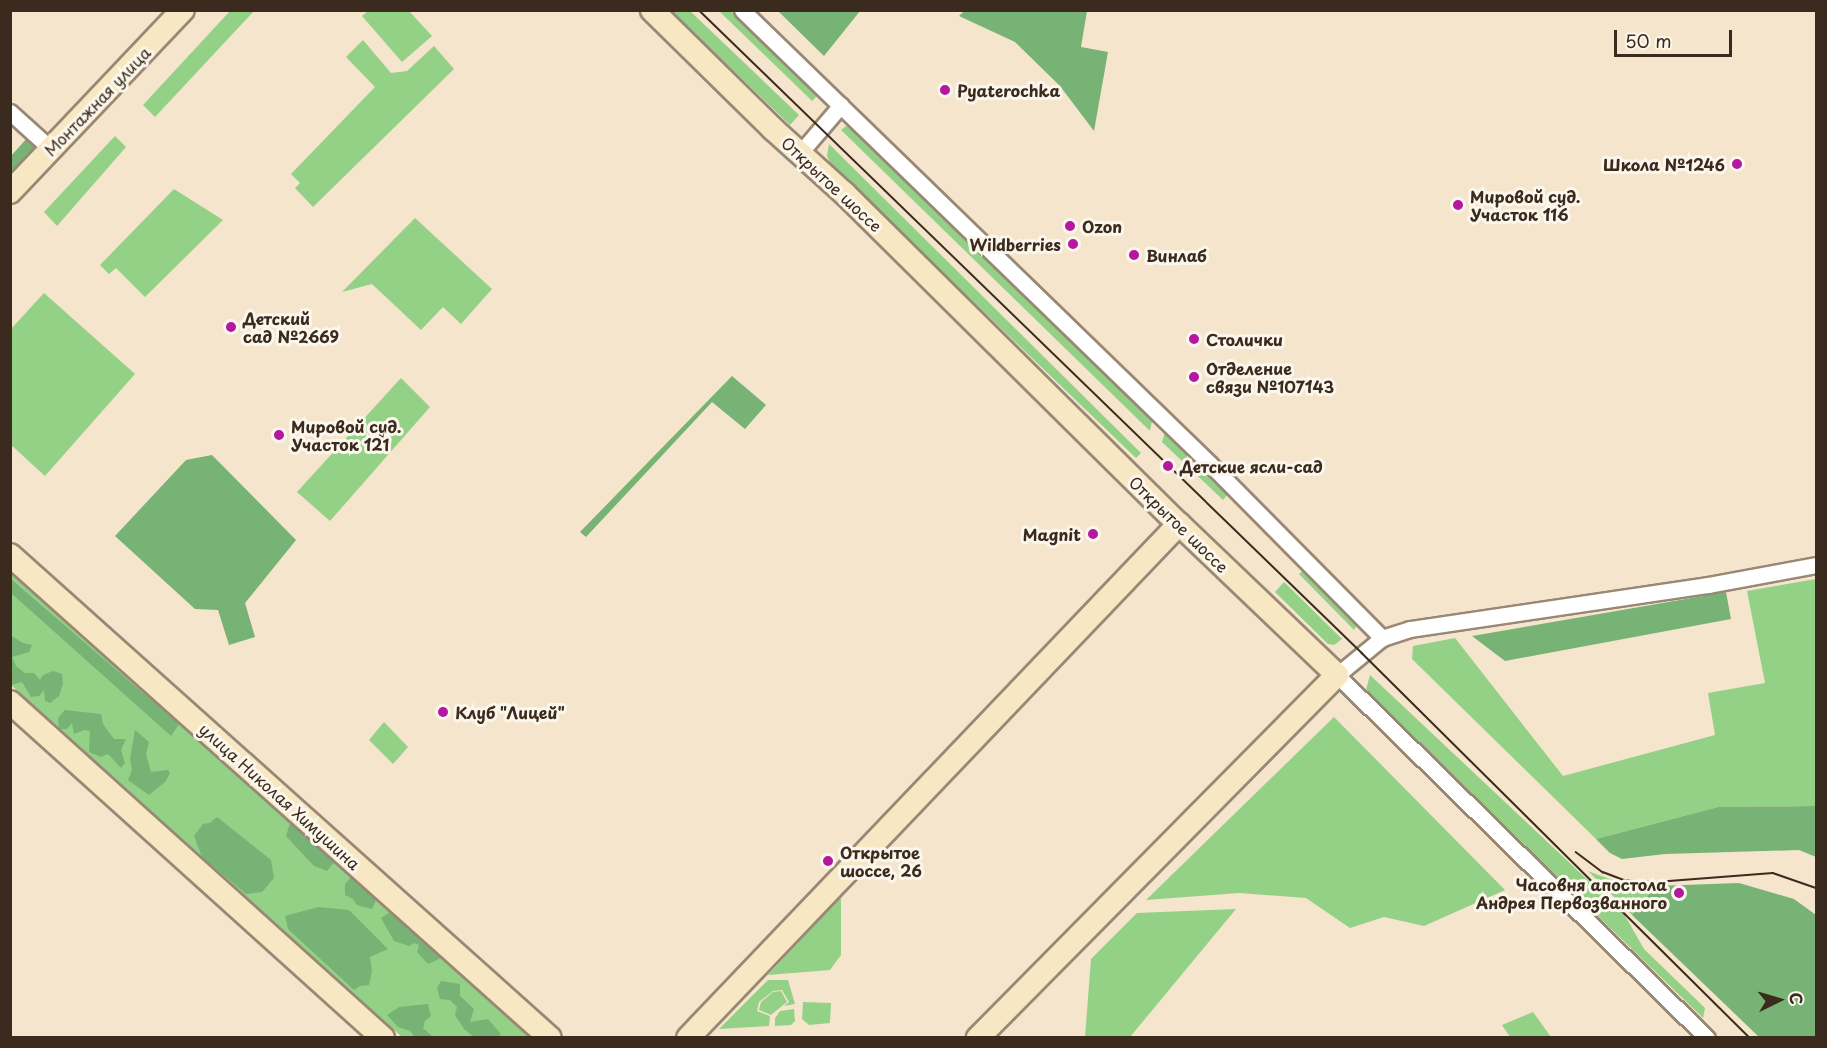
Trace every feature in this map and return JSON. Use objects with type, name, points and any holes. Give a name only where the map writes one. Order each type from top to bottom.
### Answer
[{"type":"street","name":"Монтажная улица","points":[[10,192],[183,10]]},
{"type":"street","name":"Открытое шоссе","points":[[652,10],[845,194],[1179,524],[1337,675],[1707,1038]]},
{"type":"street","points":[[742,10],[1210,464],[1382,638]]},
{"type":"street","points":[[800,153],[840,105]]},
{"type":"street","points":[[10,112],[51,149]]},
{"type":"street","points":[[688,1038],[1179,524]]},
{"type":"street","name":"улица Николая Химушина","points":[[10,555],[550,1038]]},
{"type":"street","points":[[978,1038],[1337,675],[1382,638],[1410,629],[1708,585],[1816,565]]},
{"type":"street","points":[[10,702],[383,1038]]},
{"type":"green space","points":[[230,11],[254,11],[155,117],[143,105]]},
{"type":"green space","points":[[368,11],[409,11],[432,36],[402,62],[362,16]]},
{"type":"green space","points":[[671,11],[690,11],[799,115],[790,125]]},
{"type":"green space","points":[[719,11],[731,11],[818,95],[812,101]]},
{"type":"green space","points":[[778,11],[860,11],[824,56]]},
{"type":"green space","points":[[964,11],[1087,11],[1081,47],[1108,52],[1094,131],[1060,86],[1015,42],[959,16]]},
{"type":"green space","points":[[363,40],[391,73],[407,71],[434,46],[454,69],[313,207],[295,188],[300,183],[291,174],[375,87],[346,57]]},
{"type":"green space","points":[[846,126],[851,128],[1152,421],[1150,431],[841,130]]},
{"type":"green space","points":[[115,136],[126,147],[57,226],[44,212]]},
{"type":"green space","points":[[28,137],[40,149],[11,179],[11,156]]},
{"type":"green space","points":[[829,144],[1141,453],[1136,458],[831,165],[827,156]]},
{"type":"green space","points":[[174,189],[223,220],[145,297],[116,268],[109,274],[100,265]]},
{"type":"green space","points":[[415,218],[492,289],[461,324],[443,307],[421,330],[372,284],[342,292]]},
{"type":"green space","points":[[44,293],[135,374],[45,476],[10,444],[11,329]]},
{"type":"green space","points":[[732,376],[766,405],[745,429],[712,402],[586,537],[580,532]]},
{"type":"green space","points":[[401,378],[430,407],[330,521],[297,492]]},
{"type":"green space","points":[[1165,432],[1228,494],[1223,500],[1162,442]]},
{"type":"green space","points":[[212,455],[296,540],[245,603],[255,637],[229,645],[218,610],[195,609],[115,536],[186,460]]},
{"type":"green space","points":[[1306,568],[1353,618],[1357,625],[1354,630],[1299,574]]},
{"type":"green space","points":[[11,574],[531,1037],[402,1037],[11,685]]},
{"type":"green space","points":[[11,579],[179,724],[171,736],[11,593]]},
{"type":"green space","points":[[1816,579],[1816,806],[1718,807],[1596,839],[1412,659],[1413,646],[1455,638],[1563,776],[1715,735],[1708,693],[1765,683],[1747,591]]},
{"type":"green space","points":[[1284,582],[1342,639],[1334,645],[1328,644],[1275,592]]},
{"type":"green space","points":[[1726,592],[1731,619],[1505,661],[1472,636]]},
{"type":"green space","points":[[10,635],[23,643],[32,645],[29,652],[12,657],[16,666],[25,673],[34,673],[40,680],[43,675],[53,671],[62,674],[63,684],[59,696],[50,703],[45,701],[44,690],[39,696],[31,697],[22,682],[11,685]]},
{"type":"green space","points":[[1370,675],[1624,914],[1644,949],[1705,1008],[1703,1018],[1371,696],[1366,690]]},
{"type":"green space","points":[[65,710],[101,714],[103,724],[114,739],[126,739],[121,750],[125,763],[121,768],[108,754],[101,757],[89,752],[90,731],[84,730],[74,734],[72,723],[67,729],[59,729],[58,718]]},
{"type":"green space","points":[[1334,717],[1505,890],[1424,926],[1384,917],[1350,928],[1306,898],[1239,893],[1146,900]]},
{"type":"green space","points":[[384,722],[408,747],[393,764],[369,740]]},
{"type":"green space","points":[[135,730],[149,742],[146,754],[151,772],[168,770],[170,773],[165,782],[149,795],[128,780],[132,770],[130,759]]},
{"type":"green space","points":[[1816,806],[1816,857],[1799,850],[1665,854],[1622,859],[1610,853],[1596,839],[1718,807]]},
{"type":"green space","points":[[217,817],[271,860],[274,878],[262,892],[246,894],[202,857],[194,836],[203,824],[210,823]]},
{"type":"green space","points":[[290,823],[334,862],[327,871],[314,866],[286,836]]},
{"type":"green space","points":[[1588,871],[1628,886],[1656,886],[1632,915]]},
{"type":"green space","points":[[351,877],[376,900],[372,909],[357,905],[353,899],[345,895],[345,884]]},
{"type":"green space","points":[[1739,883],[1794,899],[1816,915],[1816,1037],[1759,1037],[1632,915],[1656,886]]},
{"type":"green space","points":[[841,896],[841,955],[830,970],[768,975]]},
{"type":"green space","points":[[318,907],[349,910],[388,949],[370,957],[372,971],[369,985],[360,986],[354,990],[288,929],[285,916]]},
{"type":"green space","points":[[1236,909],[1130,1037],[1085,1037],[1091,959],[1137,913]]},
{"type":"green space","points":[[390,912],[441,958],[428,964],[417,952],[419,945],[414,943],[409,946],[394,941],[381,918]]},
{"type":"green space","points":[[768,980],[788,980],[795,1004],[784,1006],[789,1002],[782,990],[773,991],[759,1002],[757,1011],[770,1016],[769,1026],[719,1029]]},
{"type":"green space","points":[[441,981],[460,984],[460,996],[474,1009],[470,1022],[488,1019],[501,1034],[498,1037],[474,1037],[464,1029],[455,1015],[457,1007],[450,1000],[440,999],[437,988]]},
{"type":"green space","points":[[781,991],[787,1002],[771,1015],[759,1010],[761,1002],[773,992]]},
{"type":"green space","points":[[803,1002],[831,1003],[830,1023],[809,1025],[802,1019]]},
{"type":"green space","points":[[428,1004],[431,1016],[425,1021],[423,1028],[433,1037],[415,1037],[410,1031],[398,1027],[387,1015],[399,1007]]},
{"type":"green space","points":[[794,1009],[795,1021],[791,1025],[775,1026],[775,1018],[780,1011]]},
{"type":"green space","points":[[1533,1012],[1551,1037],[1510,1037],[1502,1025]]},
{"type":"tram line","points":[[699,10],[1362,653],[1750,1038]]},
{"type":"tram line","points":[[1576,852],[1603,872],[1624,880],[1656,882],[1773,873],[1816,888]]},
{"type":"place","name":"Pyaterochka","points":[[945,90]]},
{"type":"place","name":"Школа №1246","points":[[1737,164]]},
{"type":"place","name":"Мировой суд. Участок 116","points":[[1458,205]]},
{"type":"place","name":"Ozon","points":[[1070,226]]},
{"type":"place","name":"Wildberries","points":[[1073,244]]},
{"type":"place","name":"Винлаб","points":[[1134,255]]},
{"type":"place","name":"Детский сад №2669","points":[[231,327]]},
{"type":"place","name":"Столички","points":[[1194,339]]},
{"type":"place","name":"Отделение связи №107143","points":[[1194,377]]},
{"type":"place","name":"Мировой суд. Участок 121","points":[[279,435]]},
{"type":"place","name":"Детские ясли-сад","points":[[1168,466]]},
{"type":"place","name":"Magnit","points":[[1093,534]]},
{"type":"place","name":"Клуб \"Лицей\"","points":[[443,712]]},
{"type":"place","name":"Открытое шоссе, 26","points":[[828,861]]},
{"type":"place","name":"Часовня апостола Андрея Первозванного","points":[[1679,893]]}]
